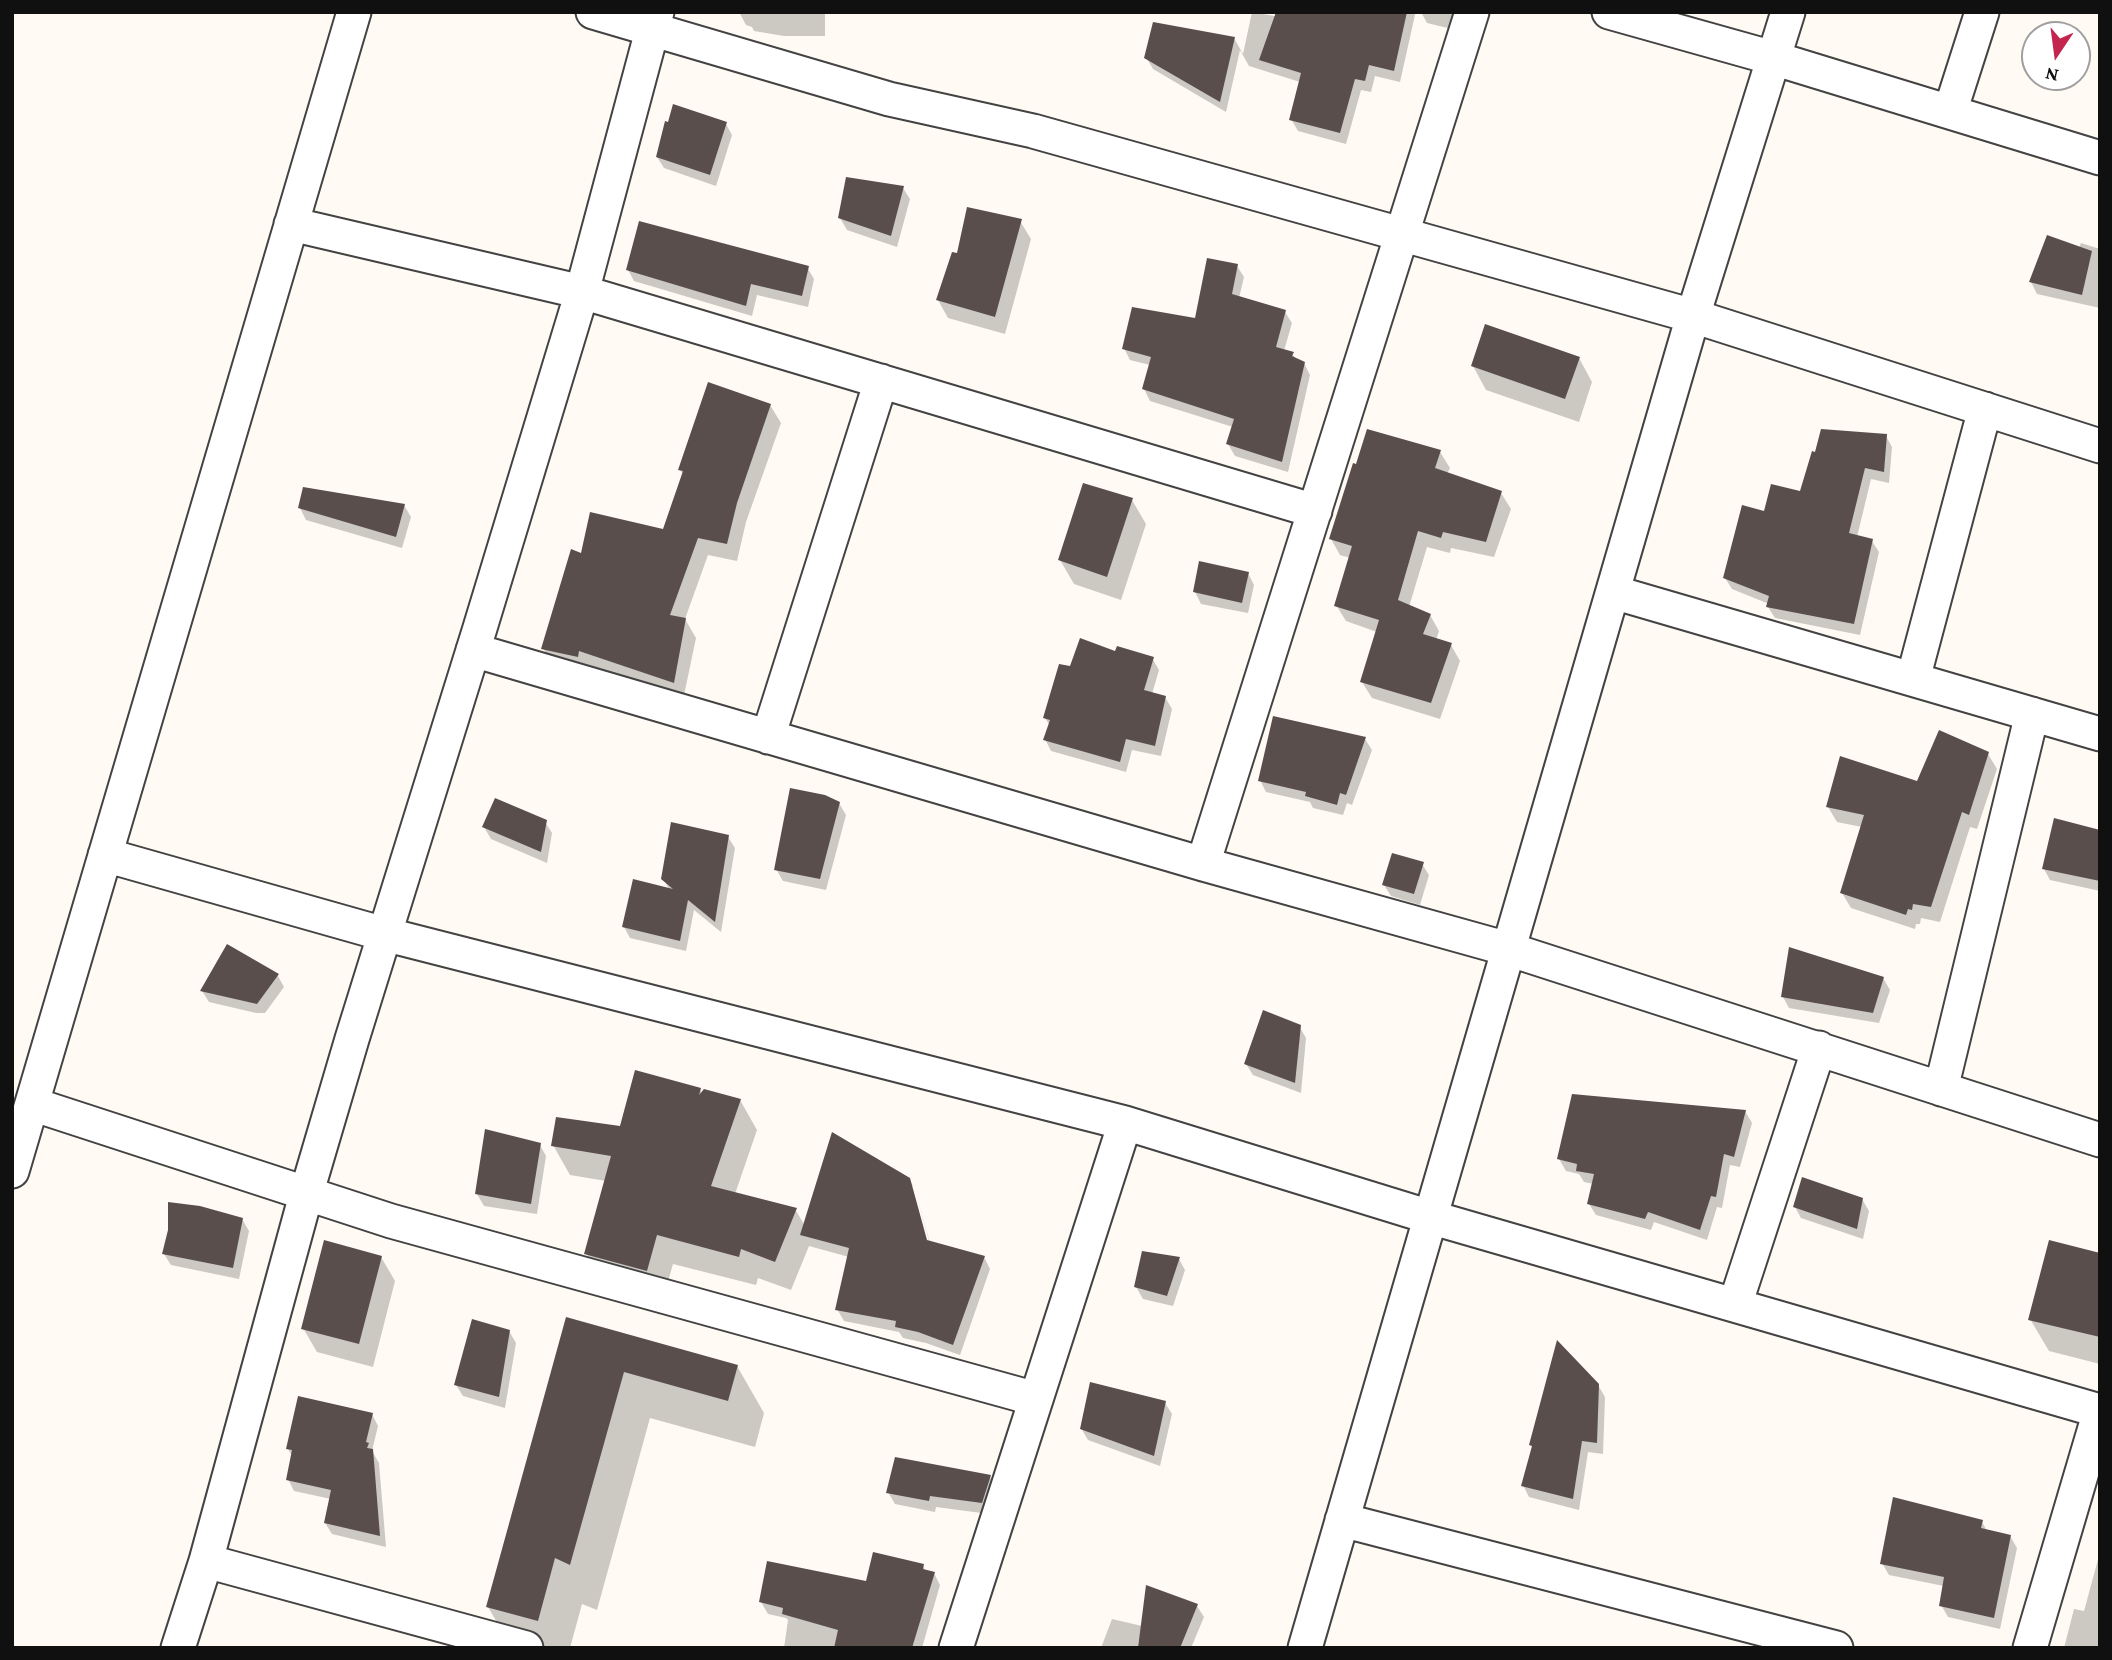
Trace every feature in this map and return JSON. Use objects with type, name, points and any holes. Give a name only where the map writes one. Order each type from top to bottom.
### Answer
[{"type":"street","points":[[12,1171],[354,12]]},
{"type":"street","points":[[593,12],[654,21],[889,99],[1032,131],[1693,316],[2100,446]]},
{"type":"street","points":[[1203,864],[1472,12]]},
{"type":"street","points":[[1609,12],[1773,58],[2100,158]]},
{"type":"street","points":[[1305,1648],[1693,316],[1788,12]]},
{"type":"street","points":[[1950,112],[1982,12]]},
{"type":"street","points":[[178,1648],[206,1561],[306,1195],[582,292],[654,21]]},
{"type":"street","points":[[291,224],[582,292],[1315,511]]},
{"type":"street","points":[[768,737],[881,381]]},
{"type":"street","points":[[1913,679],[1985,409]]},
{"type":"street","points":[[1613,592],[2100,734]]},
{"type":"street","points":[[473,650],[1203,864],[1508,949],[2100,1140]]},
{"type":"street","points":[[1941,1088],[2032,714]]},
{"type":"street","points":[[105,855],[384,934],[1125,1123],[1430,1217],[2100,1412],[2030,1648]]},
{"type":"street","points":[[1735,1305],[1819,1048]]},
{"type":"street","points":[[32,1104],[391,1221],[1036,1399]]},
{"type":"street","points":[[956,1648],[1125,1123]]},
{"type":"street","points":[[1342,1521],[1836,1648]]},
{"type":"street","points":[[206,1561],[526,1648]]},
{"type":"building","points":[[1276,12],[1407,12],[1394,71],[1369,65],[1365,81],[1355,79],[1340,133],[1289,120],[1301,73],[1259,60]]},
{"type":"building","points":[[1153,22],[1235,37],[1220,102],[1144,58]]},
{"type":"building","points":[[673,104],[727,122],[710,175],[656,157],[665,121],[668,122]]},
{"type":"building","points":[[846,177],[904,186],[891,236],[838,218]]},
{"type":"building","points":[[967,207],[1022,219],[995,317],[936,300],[952,252],[957,253]]},
{"type":"building","points":[[639,221],[809,266],[802,296],[751,284],[746,306],[626,270]]},
{"type":"building","points":[[2047,235],[2092,251],[2082,295],[2029,282]]},
{"type":"building","points":[[1207,258],[1238,264],[1232,294],[1286,310],[1276,347],[1294,352],[1292,356],[1305,362],[1282,462],[1226,444],[1234,419],[1142,389],[1151,357],[1122,349],[1132,307],[1195,318]]},
{"type":"building","points":[[1485,324],[1580,357],[1565,399],[1471,366]]},
{"type":"building","points":[[708,382],[771,404],[737,503],[727,544],[698,538],[670,615],[686,618],[674,683],[579,651],[578,657],[541,649],[571,549],[581,553],[590,512],[663,529],[683,471],[678,470]]},
{"type":"building","points":[[1367,429],[1441,450],[1435,468],[1502,491],[1486,542],[1443,532],[1441,538],[1418,531],[1398,600],[1431,614],[1423,634],[1452,643],[1431,703],[1360,682],[1379,620],[1334,606],[1352,546],[1329,539],[1353,463],[1356,464]]},
{"type":"building","points":[[1821,429],[1887,434],[1884,472],[1865,468],[1849,533],[1873,539],[1854,624],[1766,607],[1769,596],[1723,578],[1742,505],[1764,511],[1771,484],[1800,491]]},
{"type":"building","points":[[1083,483],[1133,498],[1107,577],[1058,560]]},
{"type":"building","points":[[303,487],[405,504],[396,537],[298,508]]},
{"type":"building","points":[[1199,561],[1249,572],[1242,603],[1193,592]]},
{"type":"building","points":[[1080,638],[1115,651],[1117,646],[1154,657],[1144,690],[1166,696],[1155,746],[1126,739],[1120,762],[1043,740],[1050,720],[1043,718],[1059,664],[1070,666]]},
{"type":"building","points":[[1273,716],[1366,737],[1346,795],[1340,793],[1337,805],[1305,796],[1306,792],[1258,781]]},
{"type":"building","points":[[1939,730],[1989,752],[1969,815],[1962,812],[1931,907],[1913,904],[1912,910],[1908,909],[1906,915],[1840,893],[1864,815],[1826,807],[1840,756],[1917,781]]},
{"type":"building","points":[[790,788],[825,795],[840,802],[820,879],[774,870]]},
{"type":"building","points":[[495,798],[547,820],[541,852],[482,827]]},
{"type":"building","points":[[2054,818],[2100,830],[2100,881],[2042,869]]},
{"type":"building","points":[[671,822],[729,835],[715,922],[688,900],[680,941],[622,927],[633,879],[673,889],[661,879]]},
{"type":"building","points":[[1392,853],[1424,862],[1414,894],[1382,885]]},
{"type":"building","points":[[227,944],[279,974],[257,1004],[200,991]]},
{"type":"building","points":[[1789,947],[1884,977],[1873,1013],[1781,997]]},
{"type":"building","points":[[1263,1010],[1301,1025],[1295,1083],[1244,1064]]},
{"type":"building","points":[[635,1070],[701,1088],[699,1095],[704,1089],[741,1099],[711,1186],[797,1208],[775,1262],[741,1249],[739,1257],[657,1235],[647,1271],[584,1254],[611,1156],[551,1146],[556,1117],[620,1126]]},
{"type":"building","points":[[1572,1094],[1746,1110],[1734,1157],[1724,1154],[1716,1197],[1711,1196],[1700,1230],[1648,1212],[1645,1219],[1587,1204],[1594,1174],[1576,1171],[1577,1164],[1557,1159]]},
{"type":"building","points":[[485,1129],[541,1143],[531,1204],[475,1194]]},
{"type":"building","points":[[832,1132],[910,1178],[927,1240],[985,1256],[953,1345],[895,1327],[896,1321],[835,1310],[849,1248],[800,1235]]},
{"type":"building","points":[[1802,1177],[1863,1198],[1857,1229],[1793,1207]]},
{"type":"building","points":[[168,1202],[200,1206],[243,1218],[233,1268],[162,1254],[168,1230]]},
{"type":"building","points":[[324,1240],[382,1256],[359,1344],[301,1329]]},
{"type":"building","points":[[2049,1240],[2100,1253],[2100,1337],[2028,1320]]},
{"type":"building","points":[[1142,1251],[1180,1257],[1167,1296],[1134,1287]]},
{"type":"building","points":[[566,1317],[738,1365],[728,1401],[624,1372],[570,1565],[555,1558],[538,1621],[486,1607]]},
{"type":"building","points":[[472,1319],[510,1330],[499,1397],[454,1385]]},
{"type":"building","points":[[1557,1340],[1599,1384],[1597,1443],[1582,1441],[1573,1499],[1521,1486]]},
{"type":"building","points":[[1090,1382],[1166,1401],[1154,1456],[1080,1429]]},
{"type":"building","points":[[298,1396],[373,1413],[366,1442],[369,1443],[367,1448],[373,1449],[380,1536],[324,1523],[331,1490],[286,1480],[292,1450],[286,1449]]},
{"type":"building","points":[[895,1457],[991,1475],[982,1503],[930,1496],[929,1501],[886,1493]]},
{"type":"building","points":[[1893,1497],[1983,1520],[1981,1528],[2011,1535],[1994,1618],[1939,1606],[1944,1577],[1880,1564]]},
{"type":"building","points":[[873,1552],[924,1564],[923,1569],[935,1572],[912,1648],[834,1648],[838,1630],[782,1614],[783,1608],[759,1602],[767,1561],[866,1581]]},
{"type":"building","points":[[1146,1585],[1198,1604],[1180,1648],[1138,1648]]}]
